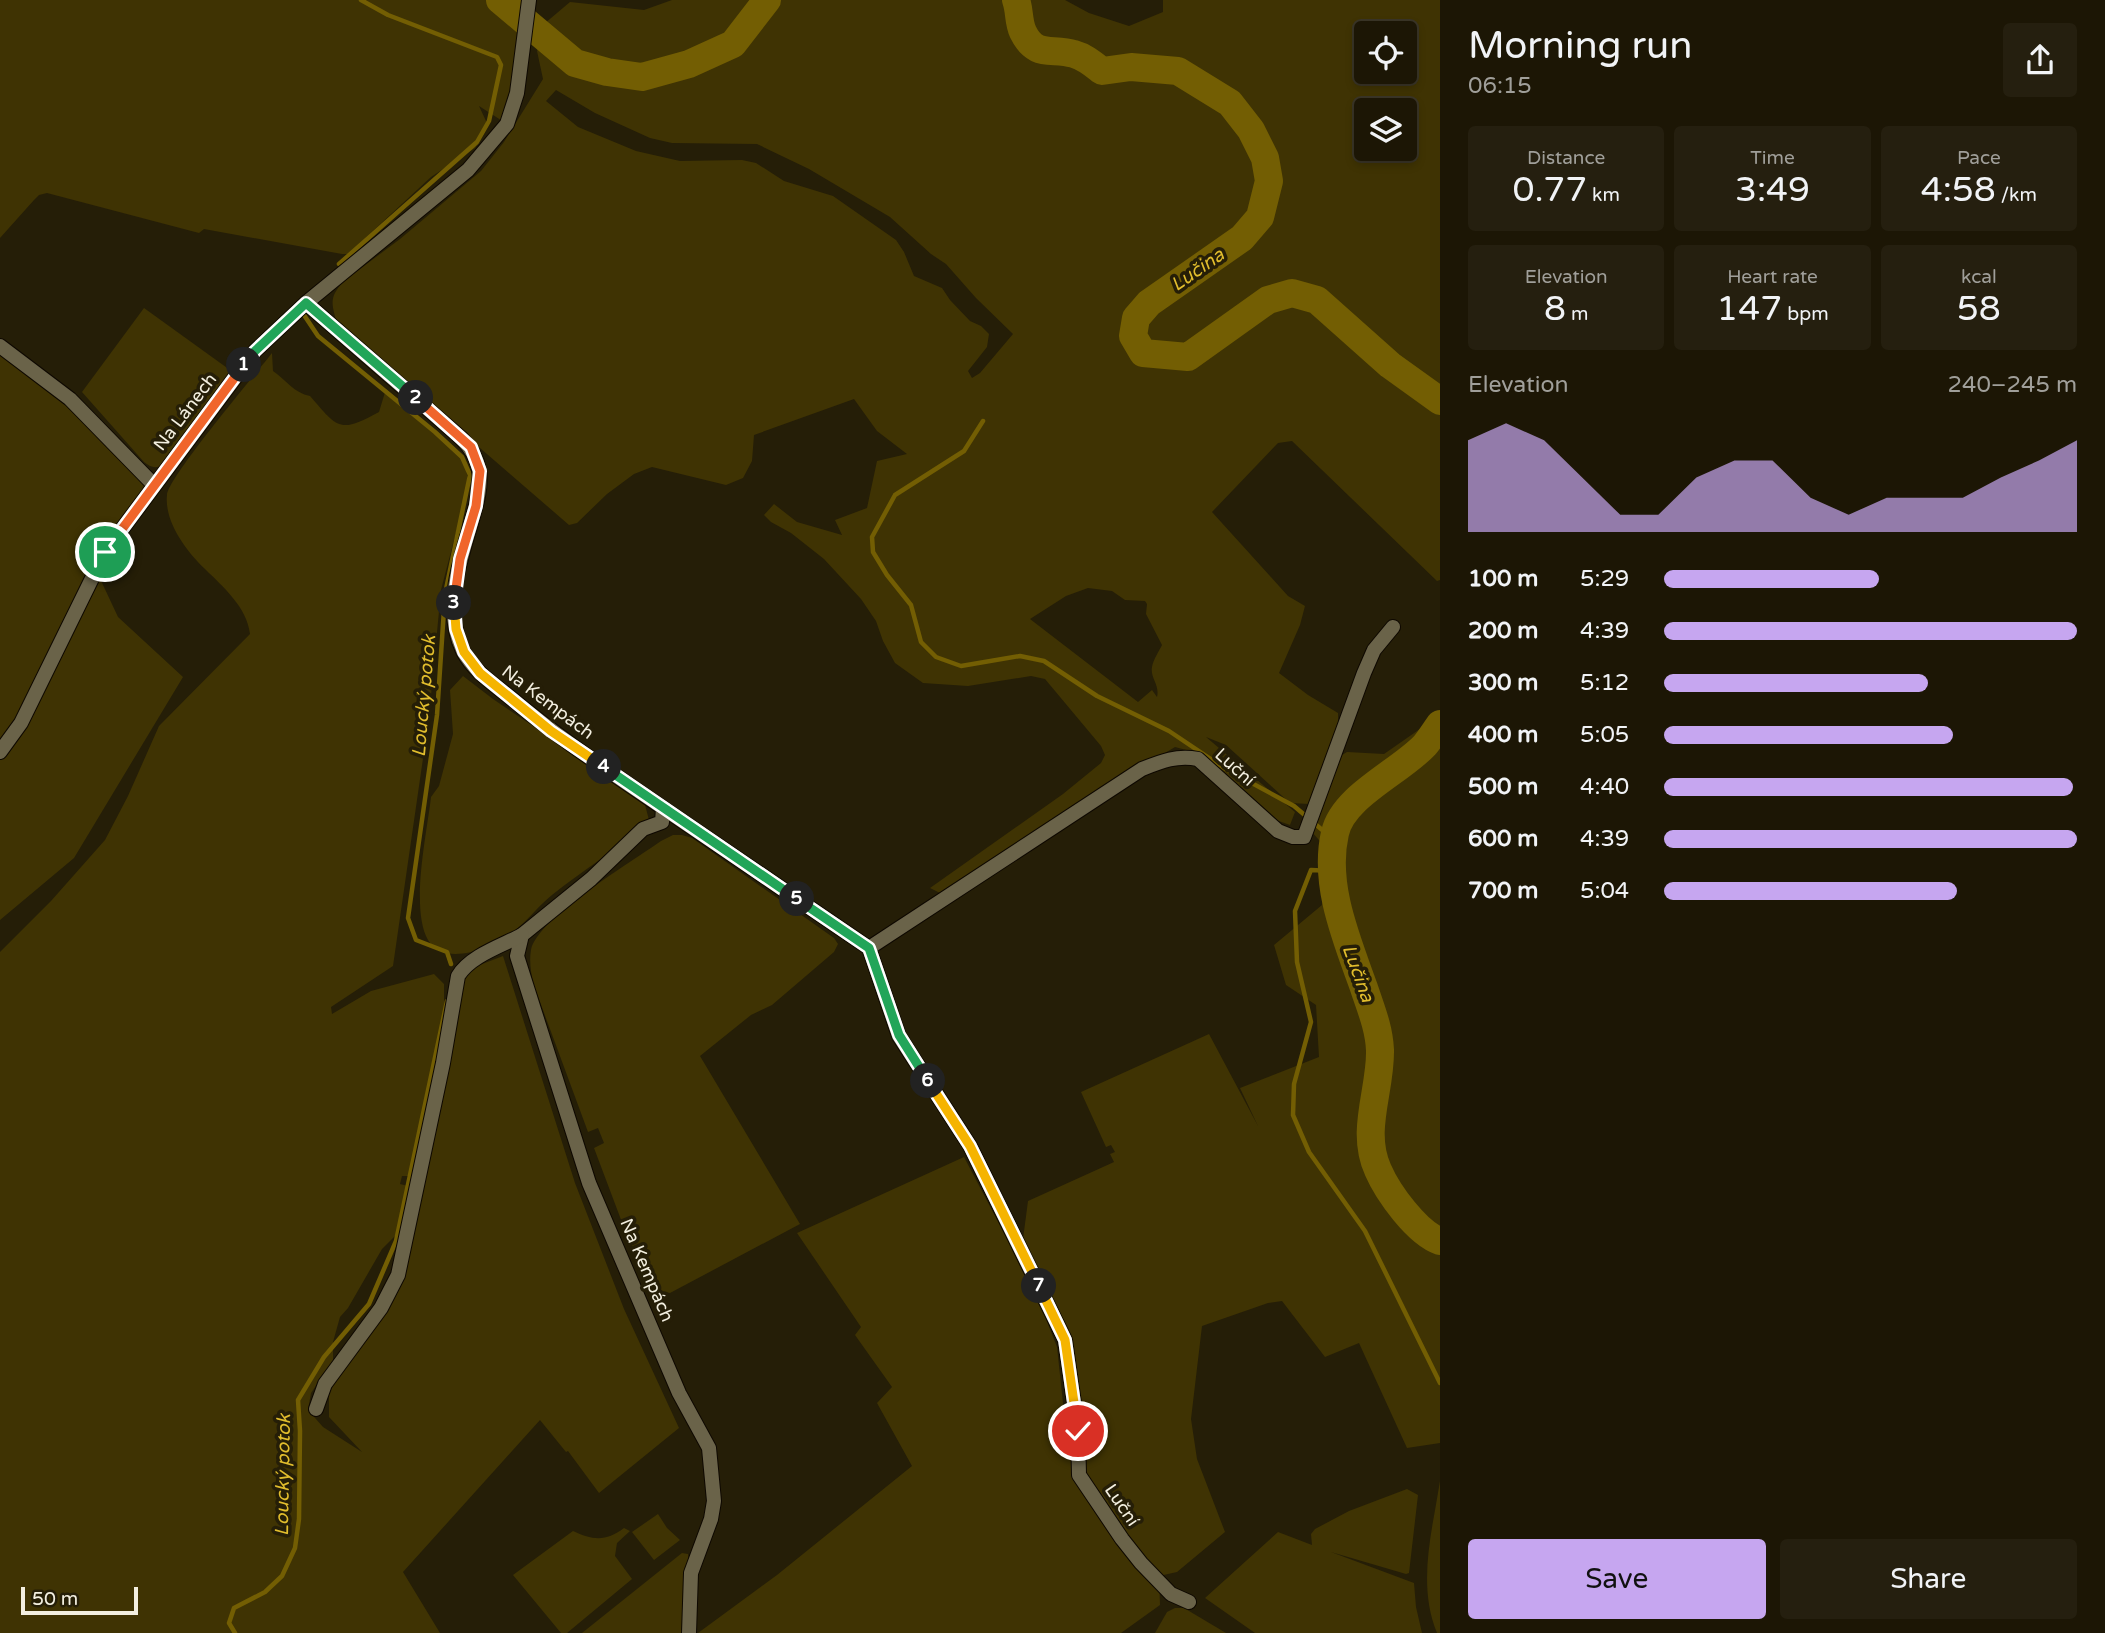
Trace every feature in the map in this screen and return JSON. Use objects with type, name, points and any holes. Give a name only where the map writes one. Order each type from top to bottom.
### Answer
[{"type":"street","points":[[306,303],[468,170],[507,124],[517,93],[529,0]]},
{"type":"street","name":"Na Lánech","points":[[0,752],[21,723],[105,552],[255,351],[306,303]]},
{"type":"street","name":"Na Kempách","points":[[306,303],[461,438],[474,454],[480,471],[476,506],[460,559],[454,608],[456,629],[464,652],[480,673],[551,731],[663,808]]},
{"type":"street","points":[[0,346],[70,399],[154,485]]},
{"type":"street","name":"Luční","points":[[1189,1602],[1171,1594],[1141,1563],[1079,1475],[1078,1431],[1065,1340],[970,1146],[899,1035],[869,948],[1142,769],[1169,758],[1185,756],[1198,759],[1278,831],[1293,837],[1304,837],[1364,673],[1374,650],[1394,626]]},
{"type":"street","points":[[316,1409],[326,1384],[382,1308],[398,1275],[443,1063],[457,976],[470,963],[522,934],[591,879],[643,829],[662,822],[663,808]]},
{"type":"street","points":[[663,808],[869,948]]},
{"type":"street","name":"Na Kempách","points":[[522,934],[517,956],[589,1183],[679,1393],[709,1448],[714,1502],[711,1519],[691,1573],[689,1633]]},
{"type":"shaded area","points":[[0,0],[525,0],[507,124],[479,106],[486,121],[486,130],[475,148],[431,177],[348,254],[342,254],[204,229],[199,233],[47,193],[39,195],[0,238]]},
{"type":"shaded area","points":[[672,0],[1065,0],[1089,13],[1129,26],[1163,12],[1163,0],[1440,0],[1440,580],[1437,581],[1292,441],[1278,443],[1212,512],[1288,596],[1305,606],[1300,625],[1279,673],[1338,713],[1338,725],[1327,764],[1347,752],[1384,754],[1440,715],[1440,1443],[1407,1448],[1359,1343],[1325,1357],[1282,1301],[1268,1303],[1202,1326],[1191,1419],[1197,1459],[1225,1532],[1177,1572],[1159,1576],[1160,1605],[1121,1633],[698,1633],[777,1575],[912,1466],[877,1403],[892,1387],[855,1335],[861,1327],[797,1233],[964,1157],[1037,1296],[1057,1347],[1069,1459],[1079,1454],[1065,1340],[1023,1239],[1028,1201],[1114,1162],[1110,1154],[1115,1152],[1111,1145],[1106,1147],[1081,1092],[1209,1034],[1258,1126],[1240,1088],[1319,1057],[1316,1005],[1286,985],[1274,945],[1322,905],[1326,848],[1311,831],[1309,804],[1290,803],[1226,745],[1206,737],[1295,812],[1290,825],[1276,820],[1197,753],[1175,747],[1005,850],[944,895],[930,888],[1063,794],[1101,763],[1105,755],[1101,746],[1045,679],[1031,676],[968,686],[923,683],[895,663],[876,621],[861,599],[824,559],[764,515],[774,504],[797,522],[842,535],[835,520],[867,508],[877,461],[907,454],[877,431],[854,399],[754,435],[752,461],[743,478],[726,485],[652,467],[634,474],[607,494],[577,523],[569,525],[337,324],[333,297],[344,281],[400,239],[481,171],[504,142],[543,79],[537,51],[544,24],[570,2],[644,10]],"holes":[[[556,90],[595,113],[650,138],[672,143],[757,144],[809,169],[890,217],[946,264],[1013,334],[980,373],[972,378],[968,371],[987,347],[989,334],[970,321],[942,288],[914,276],[896,240],[833,196],[784,181],[756,163],[742,160],[680,161],[636,151],[578,127],[546,101]],[[1088,588],[1112,591],[1125,600],[1145,601],[1147,604],[1146,614],[1162,645],[1152,667],[1157,697],[1152,690],[1138,702],[1030,619],[1066,596]]]},
{"type":"shaded area","points":[[144,308],[230,370],[164,464],[156,467],[144,462],[82,392]]},
{"type":"shaded area","points":[[0,346],[70,399],[154,485],[96,570],[118,617],[183,677],[74,858],[0,920]]},
{"type":"shaded area","points":[[272,353],[273,371],[295,389],[310,396],[327,415],[340,424],[355,423],[379,412],[386,389],[457,450],[466,467],[468,486],[441,590],[429,717],[393,966],[331,1007],[332,1014],[371,991],[434,974],[444,984],[444,1010],[409,1176],[402,1176],[400,1184],[408,1186],[396,1235],[382,1249],[340,1317],[333,1342],[333,1361],[311,1393],[308,1410],[323,1427],[362,1452],[329,1417],[329,1392],[396,1292],[464,971],[503,956],[575,1183],[624,1309],[679,1428],[599,1493],[568,1451],[566,1452],[540,1420],[403,1572],[440,1633],[0,1633],[0,952],[51,901],[105,840],[159,726],[250,634],[239,606],[178,536],[169,516],[167,495],[182,468]]},
{"type":"shaded area","points":[[463,676],[644,801],[649,820],[552,895],[509,935],[479,950],[455,954],[435,948],[428,940],[420,909],[420,890],[431,797],[439,786],[453,734],[450,690]]},
{"type":"shaded area","points":[[673,835],[692,838],[834,938],[838,944],[834,952],[772,1005],[751,1015],[700,1056],[800,1224],[670,1293],[653,1290],[649,1286],[623,1225],[594,1148],[604,1143],[598,1128],[588,1132],[533,983],[530,958],[537,937],[550,922],[609,876]]},
{"type":"shaded area","points":[[1440,1481],[1440,1633],[1437,1633],[1431,1614],[1427,1577],[1430,1539]]},
{"type":"shaded area","points":[[1407,1489],[1418,1495],[1409,1573],[1331,1552],[1414,1583],[1422,1633],[1255,1633],[1205,1598],[1278,1532],[1312,1545],[1311,1534],[1315,1529],[1349,1511]]},
{"type":"shaded area","points":[[658,1514],[667,1528],[680,1540],[654,1560],[632,1532]]},
{"type":"shaded area","points":[[624,1528],[630,1531],[617,1543],[615,1556],[632,1579],[567,1633],[561,1633],[513,1575],[573,1531],[599,1538],[611,1536]]},
{"type":"shaded area","points":[[682,1553],[688,1554],[689,1564],[683,1633],[582,1633]]},
{"type":"shaded area","points":[[1184,1608],[1226,1633],[1155,1633],[1167,1612]]},
{"type":"waterway","name":"Loucký potok","points":[[339,264],[477,142],[489,121],[501,65],[497,57],[388,15],[361,0]]},
{"type":"waterway","name":"Lučina","points":[[500,0],[575,63],[607,72],[642,77],[689,64],[733,44],[767,0]]},
{"type":"waterway","name":"Lučina","points":[[1016,0],[1021,28],[1033,46],[1078,55],[1102,71],[1131,67],[1178,71],[1230,103],[1251,130],[1265,158],[1269,181],[1260,217],[1242,238],[1149,303],[1136,318],[1133,336],[1143,353],[1188,357],[1268,300],[1292,293],[1317,300],[1390,365],[1440,401]]},
{"type":"waterway","name":"Loucký potok","points":[[304,315],[318,336],[462,457],[470,475],[445,594],[437,715],[408,918],[416,940],[447,952],[451,964]]},
{"type":"waterway","points":[[983,421],[964,451],[895,495],[872,537],[873,552],[911,605],[921,642],[936,657],[961,666],[1020,656],[1044,661],[1097,696],[1169,731],[1224,768],[1294,806],[1334,840]]},
{"type":"waterway","name":"Lučina","points":[[1440,724],[1425,745],[1349,807],[1335,833],[1332,853],[1334,892],[1379,1042],[1379,1065],[1371,1125],[1373,1155],[1378,1170],[1404,1211],[1422,1230],[1440,1241]]},
{"type":"waterway","points":[[1332,871],[1311,870],[1295,911],[1297,962],[1311,1022],[1294,1084],[1293,1115],[1309,1152],[1365,1231],[1440,1383]]},
{"type":"waterway","name":"Loucký potok","points":[[235,1633],[229,1623],[234,1608],[265,1592],[282,1576],[295,1548],[299,1519],[298,1400],[324,1357],[369,1304],[396,1241],[447,1001]]},
{"type":"route","points":[[105,552],[255,351],[306,303],[471,447],[480,471],[479,482],[476,506],[460,559],[454,608],[456,629],[464,652],[480,673],[551,731],[869,948],[899,1035],[970,1146],[1065,1340],[1078,1431]]}]
